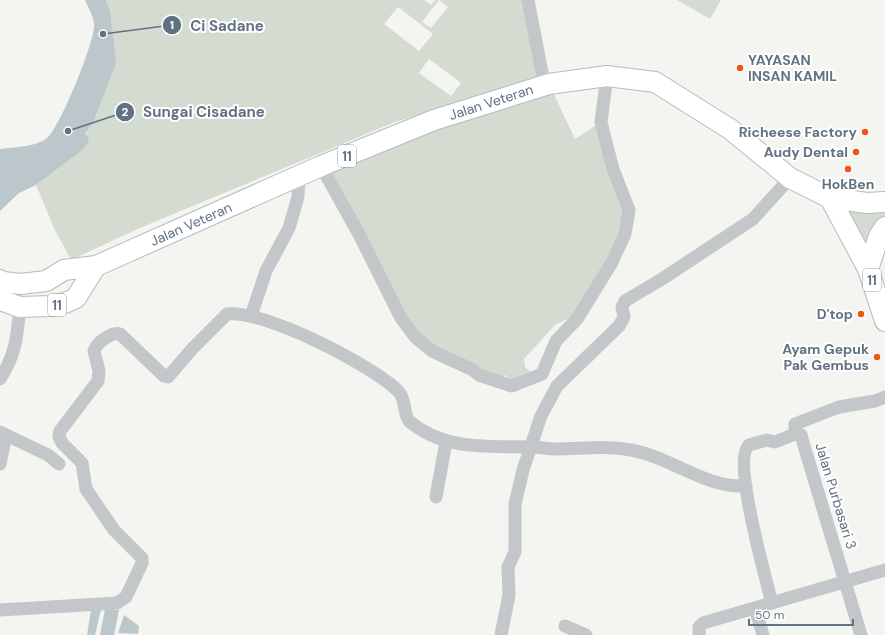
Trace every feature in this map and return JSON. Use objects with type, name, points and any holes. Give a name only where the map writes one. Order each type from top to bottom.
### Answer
[{"type":"main road","name":"Jalan Veteran","points":[[0,280],[3,282],[20,284],[46,281],[64,270],[96,266],[321,166],[434,120],[549,84],[607,76],[655,82],[730,130],[790,178],[830,198],[867,203],[885,202]]},
{"type":"main road","name":"11","points":[[830,198],[868,269],[885,321]]},
{"type":"main road","points":[[868,269],[879,236],[885,227]]},
{"type":"main road","name":"11","points":[[0,300],[20,307],[51,306],[76,298],[96,266]]},
{"type":"street","points":[[528,0],[543,78],[549,84]]},
{"type":"street","points":[[321,166],[360,236],[401,318],[415,337],[432,351],[473,370],[479,375],[512,386],[542,374],[556,341],[577,319],[611,264],[625,234],[629,210],[612,166],[601,122],[607,76]]},
{"type":"street","points":[[251,316],[266,271],[283,242],[294,214],[298,197],[299,177]]},
{"type":"street","points":[[501,635],[508,595],[508,567],[515,552],[514,504],[523,470],[532,447],[541,416],[553,392],[619,326],[624,317],[622,307],[625,301],[662,279],[753,219],[790,178]]},
{"type":"street","points":[[0,380],[10,363],[14,352],[20,307]]},
{"type":"street","points":[[0,610],[117,603],[126,597],[142,563],[142,558],[139,553],[114,530],[86,489],[82,463],[59,438],[60,431],[98,381],[99,371],[94,351],[95,347],[114,334],[118,333],[164,376],[168,377],[223,316],[231,313],[251,316],[294,331],[333,349],[367,368],[386,381],[399,393],[409,420],[446,442],[470,445],[554,449],[609,446],[650,455],[706,479],[730,486],[746,486]]},
{"type":"street","points":[[772,603],[749,510],[746,486],[746,448],[749,445],[767,440],[775,442],[794,434],[795,424],[839,407],[875,401],[885,397]]},
{"type":"street","points":[[0,464],[3,434],[48,455],[59,464]]},
{"type":"street","name":"Jalan Purbasari 3","points":[[794,434],[801,435],[845,581]]},
{"type":"street","points":[[436,497],[446,442]]},
{"type":"street","points":[[699,635],[699,627],[704,623],[885,570]]},
{"type":"street","points":[[845,581],[861,635]]},
{"type":"street","points":[[755,608],[763,635]]},
{"type":"street","points":[[565,626],[586,635]]},
{"type":"shaded area","points":[[85,0],[106,0],[110,11],[116,63],[93,123],[85,134],[89,138],[88,143],[81,151],[36,185],[19,193],[0,211],[0,149],[37,143],[47,138],[53,131],[68,101],[90,45],[94,23],[92,14]]},
{"type":"shaded area","points":[[106,0],[424,0],[431,5],[435,0],[439,0],[525,0],[543,78],[395,122],[142,227],[71,260],[54,228],[36,185],[70,159],[93,123],[104,94],[110,11]],"holes":[[[439,0],[448,7],[431,28],[422,22]],[[398,7],[433,34],[419,51],[384,24]],[[429,59],[461,83],[451,96],[419,73]]]},
{"type":"shaded area","points":[[677,0],[721,0],[710,19]]},
{"type":"shaded area","points":[[549,84],[575,139],[601,122],[629,210],[582,312],[555,325],[524,359],[525,367],[531,373],[515,383],[505,375],[499,379],[415,337],[321,166]]},
{"type":"shaded area","points":[[830,198],[885,202],[885,236],[868,269]]},
{"type":"shaded area","points":[[105,609],[119,610],[114,635],[100,635]]},
{"type":"shaded area","points":[[91,610],[101,610],[95,635],[87,635]]},
{"type":"shaded area","points":[[124,615],[139,626],[138,634],[118,633]]},
{"type":"place","name":"Ci Sadane","points":[[103,34]]},
{"type":"place","name":"YAYASAN INSAN KAMIL","points":[[740,68]]},
{"type":"place","name":"Sungai Cisadane","points":[[68,131]]},
{"type":"place","name":"Richeese Factory","points":[[865,132]]},
{"type":"place","name":"Audy Dental","points":[[856,152]]},
{"type":"place","name":"HokBen","points":[[848,169]]},
{"type":"place","name":"D'top","points":[[861,314]]},
{"type":"place","name":"Ayam Gepuk Pak Gembus","points":[[877,357]]}]
